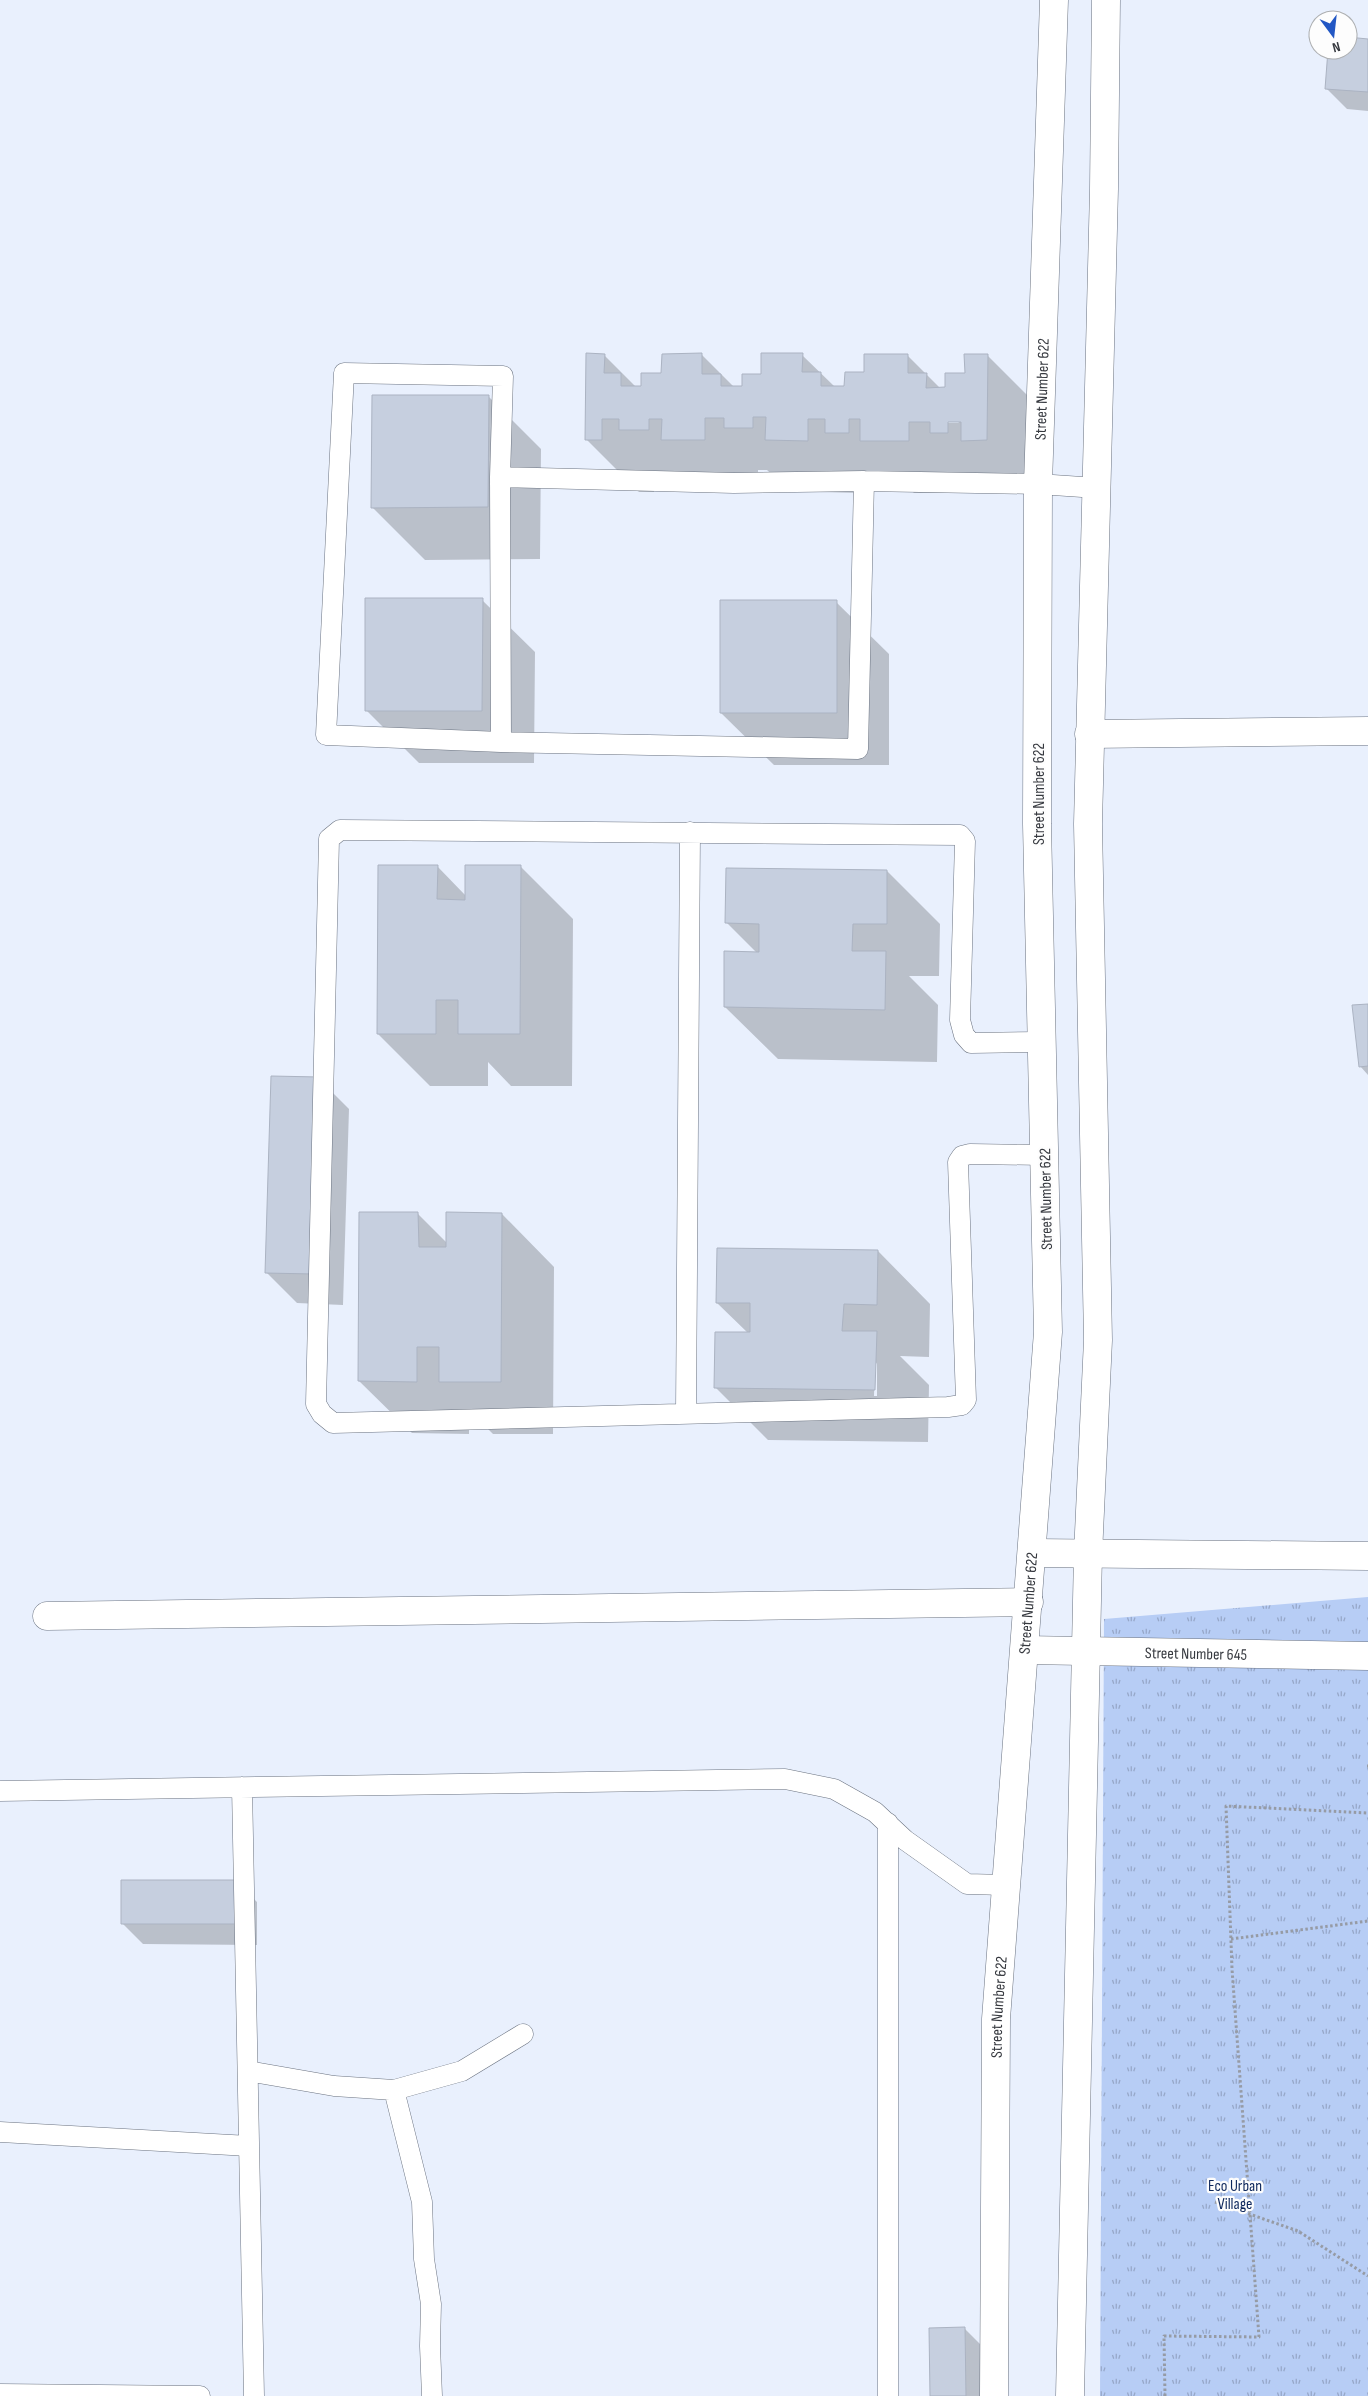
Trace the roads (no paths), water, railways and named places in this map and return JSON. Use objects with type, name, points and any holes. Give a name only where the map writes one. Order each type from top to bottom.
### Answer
[{"type":"street","name":"Street Number 622","points":[[994,2396],[996,2020],[1033,1553],[1048,1332],[1037,824],[1038,484],[1054,0]]},
{"type":"street","points":[[1070,2396],[1088,1554],[1098,1340],[1089,834],[1104,189],[1106,0]]},
{"type":"street","points":[[1090,734],[1368,731]]},
{"type":"street","points":[[1033,1553],[1368,1556]]},
{"type":"street","points":[[46,1616],[1029,1602]]},
{"type":"street","name":"Street Number 645","points":[[1025,1650],[1368,1656]]},
{"type":"lane","points":[[501,742],[500,477],[503,376],[344,373],[326,735],[501,742],[858,749],[864,481]]},
{"type":"lane","points":[[500,477],[734,483],[864,481],[1038,484],[1096,488]]},
{"type":"lane","points":[[1042,1042],[971,1043],[964,1036],[960,1020],[965,841],[960,835],[340,830],[329,839],[316,1404],[322,1414],[333,1423],[948,1407],[962,1405],[966,1400],[958,1162],[962,1156],[970,1154],[1044,1155]]},
{"type":"lane","points":[[686,1414],[690,832]]},
{"type":"lane","points":[[0,1791],[785,1779],[834,1789],[875,1812],[905,1840],[967,1884],[1006,1885]]},
{"type":"lane","points":[[242,1787],[254,2396]]},
{"type":"lane","points":[[888,1823],[888,2396]]},
{"type":"lane","points":[[248,2071],[334,2086],[394,2090],[462,2071],[523,2034]]},
{"type":"lane","points":[[394,2090],[422,2202],[424,2259],[431,2304],[432,2396]]},
{"type":"lane","points":[[0,2132],[249,2146]]},
{"type":"lane","points":[[0,2394],[200,2396]]},
{"type":"park label","name":"Eco Urban Village","points":[[1235,2194]]}]
